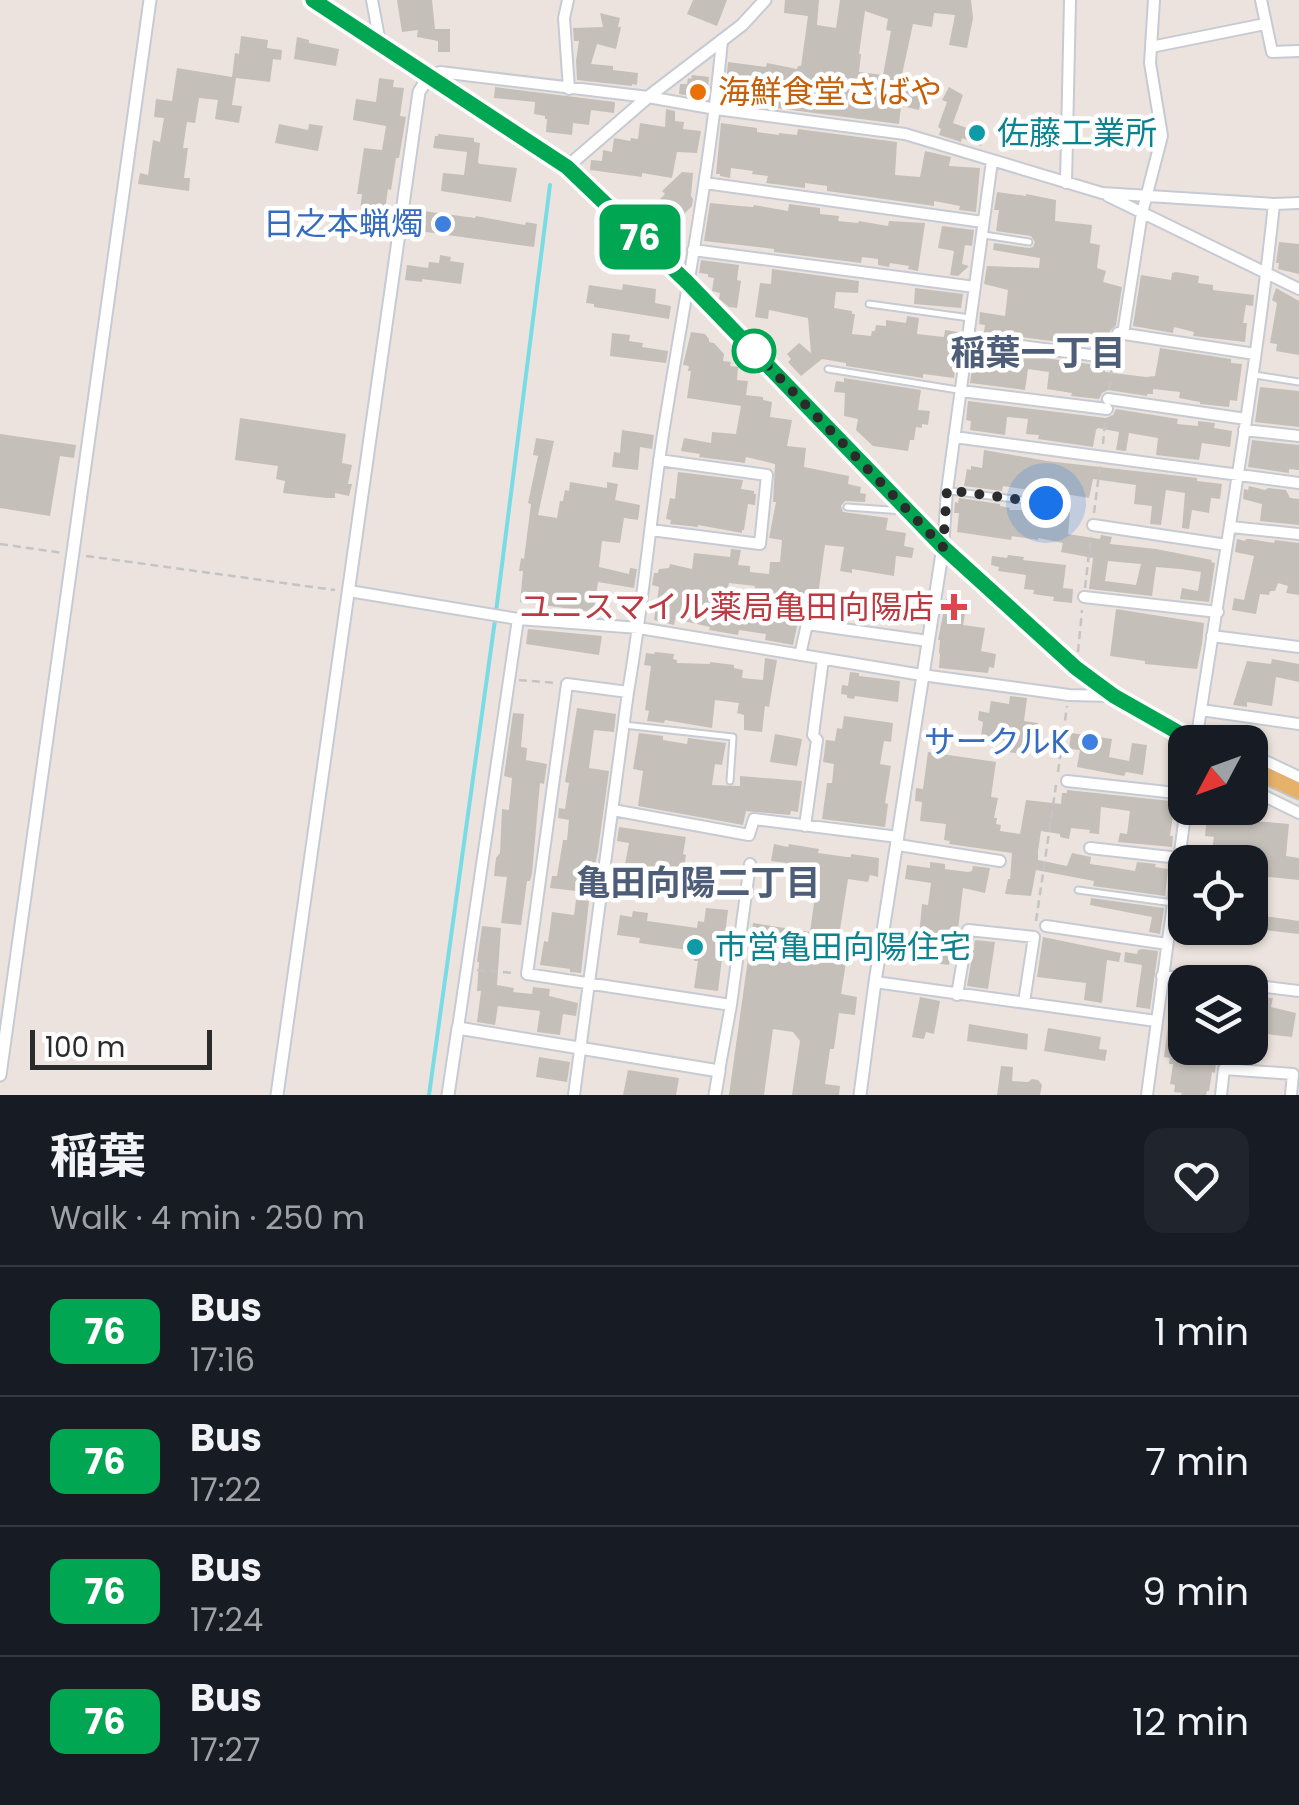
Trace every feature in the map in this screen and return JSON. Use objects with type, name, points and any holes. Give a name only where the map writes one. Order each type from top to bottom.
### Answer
[{"type":"main road","points":[[313,0],[567,167],[687,282],[943,547],[1076,668],[1114,696],[1168,727]]},
{"type":"main road","points":[[1268,776],[1299,790]]},
{"type":"street","points":[[0,1075],[150,0]]},
{"type":"street","points":[[372,0],[380,43]]},
{"type":"street","points":[[568,0],[564,18],[568,89]]},
{"type":"street","points":[[567,167],[648,97],[742,25],[766,0]]},
{"type":"street","points":[[1066,183],[1070,0]]},
{"type":"street","points":[[1154,0],[1150,63],[1162,136],[1142,213],[1120,334],[1255,354]]},
{"type":"street","points":[[1261,0],[1272,52],[1299,51]]},
{"type":"street","points":[[1151,47],[1265,24]]},
{"type":"street","points":[[574,1095],[660,460],[716,109],[722,40]]},
{"type":"street","points":[[277,1095],[420,92],[429,76],[440,72],[648,97],[904,134],[1102,193],[1299,290]]},
{"type":"street","points":[[860,1095],[943,547],[947,490],[992,161]]},
{"type":"street","points":[[705,183],[982,222]]},
{"type":"street","points":[[1102,193],[1299,203]]},
{"type":"street","points":[[1198,725],[1231,527],[1274,204]]},
{"type":"street","points":[[693,250],[975,286]]},
{"type":"street","points":[[968,340],[1114,358]]},
{"type":"street","points":[[961,391],[1108,404],[1299,436]]},
{"type":"street","points":[[954,437],[1299,484]]},
{"type":"street","points":[[651,530],[760,544],[768,475],[660,460]]},
{"type":"street","points":[[1093,525],[1227,545]]},
{"type":"street","points":[[1231,527],[1299,534]]},
{"type":"street","points":[[349,591],[518,619],[639,628],[922,675],[1069,695],[1114,696]]},
{"type":"street","points":[[1084,597],[1218,612]]},
{"type":"street","points":[[448,1095],[518,619]]},
{"type":"street","points":[[800,656],[807,624],[928,641]]},
{"type":"street","points":[[1212,636],[1299,647]]},
{"type":"street","points":[[805,826],[823,659]]},
{"type":"street","points":[[628,692],[567,684],[528,974],[730,1006]]},
{"type":"street","points":[[1200,710],[1299,724]]},
{"type":"street","points":[[1268,762],[1299,777]]},
{"type":"street","points":[[1067,781],[1168,792]]},
{"type":"street","points":[[1268,798],[1299,813]]},
{"type":"street","points":[[613,810],[749,835],[754,819],[1000,860]]},
{"type":"street","points":[[1090,848],[1168,857]]},
{"type":"street","points":[[715,1095],[750,864]]},
{"type":"street","points":[[1046,926],[1167,944]]},
{"type":"street","points":[[957,995],[968,930],[1034,937],[1024,1002]]},
{"type":"street","points":[[1147,1095],[1168,940]]},
{"type":"street","points":[[1162,976],[1168,977]]},
{"type":"street","points":[[876,982],[1156,1021]]},
{"type":"street","points":[[1268,987],[1299,990]]},
{"type":"street","points":[[458,1028],[719,1070]]},
{"type":"street","points":[[1221,1095],[1224,1069],[1293,1074],[1292,1095]]},
{"type":"lane","points":[[981,234],[1029,242]]},
{"type":"lane","points":[[869,304],[970,318]]},
{"type":"lane","points":[[828,369],[961,391]]},
{"type":"lane","points":[[1252,375],[1299,382]]},
{"type":"lane","points":[[947,490],[1046,503]]},
{"type":"lane","points":[[847,508],[908,511]]},
{"type":"lane","points":[[624,724],[732,738],[730,780]]},
{"type":"lane","points":[[1078,890],[1168,899]]},
{"type":"path","points":[[1076,668],[1114,358]]},
{"type":"path","points":[[0,544],[349,591]]},
{"type":"path","points":[[508,679],[567,684]]},
{"type":"path","points":[[1034,937],[1069,695]]},
{"type":"path","points":[[466,968],[528,974]]},
{"type":"building","points":[[397,0],[432,0],[435,29],[450,29],[450,52],[438,52],[438,41],[417,37],[418,30],[402,32]]},
{"type":"building","points":[[693,0],[727,0],[717,26],[687,14]]},
{"type":"building","points":[[785,0],[819,0],[817,25],[836,28],[840,0],[971,0],[973,18],[967,48],[949,45],[955,15],[934,13],[932,27],[913,24],[900,84],[923,88],[919,110],[901,106],[899,124],[724,101],[728,62],[797,69],[801,66],[808,16],[784,13]],"holes":[[[865,11],[888,19],[886,30],[891,31],[883,75],[859,72]]]},
{"type":"building","points":[[600,13],[620,18],[621,27],[616,49],[597,44],[591,64],[638,73],[637,85],[577,80],[579,41],[574,41],[573,28],[603,27]]},
{"type":"building","points":[[241,36],[268,40],[267,48],[282,50],[281,60],[273,59],[270,82],[236,78],[232,105],[242,106],[239,123],[215,119],[218,100],[199,98],[195,123],[187,122],[183,148],[188,148],[184,178],[190,178],[189,191],[138,184],[140,173],[148,175],[153,140],[160,142],[164,118],[154,117],[156,99],[172,101],[177,68],[232,77]]},
{"type":"building","points":[[297,37],[339,49],[336,66],[294,59]]},
{"type":"building","points":[[692,75],[709,77],[707,99],[679,94],[680,84],[687,84]]},
{"type":"building","points":[[379,78],[394,80],[393,87],[404,88],[400,116],[406,117],[391,190],[388,189],[385,209],[390,210],[389,220],[370,217],[366,237],[357,236],[362,194],[357,194],[364,148],[382,150],[386,126],[353,120],[356,99],[376,102]]},
{"type":"building","points":[[495,87],[615,102],[614,113],[591,110],[589,125],[573,123],[572,135],[546,132],[547,119],[534,114],[535,102],[494,98]]},
{"type":"building","points":[[949,87],[963,95],[953,123],[986,130],[981,146],[939,135],[947,102],[942,100]]},
{"type":"building","points":[[666,109],[675,111],[675,121],[684,122],[683,129],[701,131],[697,153],[677,152],[672,178],[590,170],[591,160],[602,161],[603,150],[612,152],[614,138],[638,139],[640,123],[665,127]]},
{"type":"building","points":[[721,123],[779,135],[797,135],[798,129],[897,142],[895,175],[920,177],[925,151],[951,157],[949,166],[980,168],[976,212],[934,201],[934,206],[827,191],[827,186],[805,183],[805,188],[766,183],[768,176],[752,174],[753,171],[731,168],[730,178],[720,176],[716,174]]},
{"type":"building","points":[[279,124],[308,130],[309,124],[323,126],[318,151],[275,143]]},
{"type":"building","points":[[438,134],[474,138],[474,142],[480,143],[480,164],[517,168],[511,202],[441,191],[443,173],[464,175],[467,152],[433,148]]},
{"type":"building","points":[[682,172],[693,173],[693,199],[692,206],[679,219],[660,199],[665,194],[662,191]]},
{"type":"building","points":[[997,192],[1056,200],[1055,221],[1092,225],[1090,243],[1100,245],[1097,268],[1106,271],[1103,282],[1122,287],[1109,349],[984,332],[985,325],[979,324],[980,312],[1005,316],[1008,290],[984,284],[987,266],[1039,268],[1040,258],[993,250],[994,243],[1029,248],[1035,242],[1031,236],[996,231]]},
{"type":"building","points":[[710,203],[788,211],[789,204],[820,208],[820,214],[839,216],[838,221],[888,226],[889,221],[925,223],[918,271],[890,263],[889,267],[878,265],[878,259],[862,257],[861,263],[704,241]]},
{"type":"building","points":[[415,213],[537,224],[534,247],[412,230]]},
{"type":"building","points":[[942,226],[974,230],[972,246],[965,245],[962,264],[969,266],[958,276],[950,275],[954,251],[938,248]]},
{"type":"building","points":[[1279,242],[1299,244],[1299,274],[1278,269]]},
{"type":"building","points":[[440,255],[464,263],[461,284],[405,280],[407,265],[428,268],[429,262],[439,263]]},
{"type":"building","points":[[701,260],[739,265],[737,308],[729,307],[719,299],[720,293],[712,291],[714,278],[699,273]]},
{"type":"building","points":[[772,269],[859,281],[858,293],[836,292],[834,308],[855,314],[852,334],[871,336],[876,325],[886,326],[886,320],[906,323],[907,316],[919,318],[917,334],[944,337],[945,330],[958,332],[954,378],[923,374],[923,378],[822,359],[801,376],[788,362],[791,359],[787,354],[799,343],[811,353],[808,318],[769,310],[768,319],[755,317],[760,283],[771,284]]},
{"type":"building","points":[[1176,272],[1199,276],[1198,283],[1213,285],[1213,290],[1254,295],[1253,306],[1246,305],[1245,342],[1193,336],[1194,332],[1174,327],[1173,333],[1133,326],[1141,275],[1171,280]]},
{"type":"building","points":[[623,284],[656,289],[655,303],[671,306],[669,319],[586,303],[589,285],[622,290]]},
{"type":"building","points":[[915,288],[963,294],[961,308],[914,304]]},
{"type":"building","points":[[1276,288],[1299,301],[1299,355],[1276,351],[1277,344],[1270,343]]},
{"type":"building","points":[[691,332],[705,334],[724,354],[723,361],[738,367],[737,380],[748,381],[746,395],[772,402],[770,417],[792,420],[787,446],[806,448],[804,467],[849,476],[848,484],[861,487],[860,493],[866,494],[865,502],[845,501],[841,506],[843,512],[888,518],[886,530],[906,533],[904,546],[914,548],[912,558],[896,556],[894,576],[852,569],[852,573],[840,571],[844,547],[825,545],[815,616],[802,616],[793,645],[765,640],[766,634],[739,630],[738,635],[675,619],[674,625],[654,620],[659,587],[652,585],[659,569],[669,568],[670,564],[692,569],[694,553],[730,557],[731,549],[741,550],[738,565],[750,566],[750,572],[769,574],[770,562],[780,562],[782,540],[769,538],[776,502],[775,464],[746,457],[745,463],[699,457],[700,454],[681,451],[684,438],[711,443],[712,432],[736,434],[741,406],[687,398],[691,371],[683,365]],"holes":[[[729,583],[755,586],[752,602],[758,603],[756,621],[724,614]]]},
{"type":"building","points":[[612,333],[630,335],[629,341],[643,343],[642,347],[668,351],[666,363],[610,356]]},
{"type":"building","points":[[1160,348],[1242,364],[1237,401],[1230,400],[1229,407],[1200,404],[1179,398],[1180,392],[1153,389],[1153,394],[1147,396],[1108,390],[1099,399],[1071,396],[1072,393],[1047,389],[1049,372],[1028,369],[1025,390],[970,383],[975,349],[1090,364],[1090,368],[1105,372],[1146,377],[1155,376]]},
{"type":"building","points":[[844,378],[921,390],[918,410],[930,411],[928,425],[916,427],[908,451],[873,446],[856,430],[858,419],[844,416],[845,393],[834,392],[836,381],[844,382]]},
{"type":"building","points":[[1260,387],[1299,391],[1299,427],[1255,422]]},
{"type":"building","points":[[968,401],[1106,418],[1116,409],[1178,419],[1177,424],[1215,423],[1214,428],[1232,431],[1230,447],[1202,443],[1199,460],[1156,455],[1158,438],[1129,433],[1126,451],[1116,450],[1119,432],[1098,428],[1093,447],[1038,439],[1039,435],[1026,434],[1028,419],[1007,417],[1005,435],[970,430],[971,421],[966,420]]},
{"type":"building","points":[[240,418],[346,434],[342,463],[352,465],[349,496],[283,493],[285,481],[276,479],[278,466],[235,460]]},
{"type":"building","points":[[622,430],[654,435],[652,449],[640,447],[638,470],[612,467],[614,452],[620,453]]},
{"type":"building","points":[[0,434],[76,445],[74,458],[60,456],[50,516],[0,508]]},
{"type":"building","points":[[536,438],[554,441],[538,515],[557,518],[570,482],[607,488],[607,482],[618,484],[615,500],[640,505],[638,520],[624,518],[620,543],[602,541],[599,567],[629,574],[630,568],[637,569],[634,588],[598,582],[594,612],[520,602],[523,571],[519,571],[538,456],[533,455]]},
{"type":"building","points":[[1252,440],[1299,445],[1299,470],[1289,469],[1289,473],[1248,467]]},
{"type":"building","points":[[984,450],[1197,478],[1222,484],[1220,499],[1211,498],[1209,513],[1192,510],[1189,529],[1182,528],[1185,493],[1166,490],[1161,525],[1150,524],[1152,506],[1134,504],[1136,485],[1093,479],[1089,498],[1031,488],[1003,486],[1002,491],[964,486],[967,469],[982,468]]},
{"type":"building","points":[[678,472],[743,480],[741,489],[756,494],[755,505],[748,504],[742,533],[670,524],[671,520],[666,519],[670,498],[675,499]]},
{"type":"building","points":[[1249,486],[1286,490],[1290,498],[1299,499],[1299,525],[1260,521],[1262,504],[1243,499],[1244,489]]},
{"type":"building","points":[[959,498],[1000,504],[1009,510],[1070,512],[1068,534],[1100,539],[1101,535],[1112,537],[1110,544],[1212,560],[1215,563],[1209,602],[1180,599],[1182,588],[1198,591],[1201,572],[1180,569],[1156,567],[1152,596],[1089,589],[1093,558],[1061,552],[1063,543],[1038,538],[1012,536],[1011,540],[957,532],[959,513],[954,513],[955,502]],"holes":[[[1108,561],[1141,564],[1136,585],[1105,581]]]},
{"type":"building","points":[[1237,539],[1299,543],[1299,595],[1286,593],[1288,586],[1278,583],[1269,595],[1260,594],[1256,614],[1232,610],[1234,598],[1244,600],[1254,556],[1235,552]]},
{"type":"building","points":[[992,556],[1066,565],[1063,588],[1073,589],[1072,603],[1033,594],[1034,590],[1024,589],[1026,575],[998,571],[999,567],[991,565]]},
{"type":"building","points":[[946,599],[967,602],[963,625],[985,628],[981,651],[996,654],[994,668],[989,667],[988,673],[939,668],[938,640]]},
{"type":"building","points":[[1116,609],[1204,623],[1197,669],[1110,656]]},
{"type":"building","points":[[528,629],[602,636],[599,655],[526,644]]},
{"type":"building","points":[[646,653],[674,654],[677,663],[734,665],[743,670],[742,678],[763,680],[765,658],[777,660],[762,732],[744,730],[744,715],[737,713],[739,703],[715,700],[712,728],[647,721],[651,666],[644,665]]},
{"type":"building","points":[[1272,659],[1299,664],[1299,682],[1276,677],[1272,706],[1247,702],[1247,707],[1233,705],[1247,661],[1271,664]]},
{"type":"building","points":[[850,672],[900,681],[898,702],[847,698],[841,694],[842,685],[848,686]]},
{"type":"building","points":[[1010,696],[1027,698],[1024,721],[1038,723],[1034,752],[1029,751],[1028,755],[1002,751],[1004,740],[981,736],[983,722],[978,720],[979,711],[989,713],[991,701],[1009,704]]},
{"type":"building","points":[[577,708],[616,714],[614,732],[594,730],[589,768],[609,771],[598,851],[594,871],[588,870],[585,892],[550,888],[552,876],[557,876],[563,840],[567,840],[569,820],[558,818],[559,808],[565,809],[569,783],[565,782]]},
{"type":"building","points":[[513,713],[524,714],[521,747],[527,748],[526,760],[547,764],[544,784],[540,783],[532,874],[527,881],[521,925],[501,923],[507,877],[494,876],[500,853],[502,809],[509,810],[512,778],[504,776]]},
{"type":"building","points":[[844,716],[893,723],[891,742],[884,741],[880,764],[891,766],[885,827],[822,819],[834,764],[823,762],[826,740],[835,741]]},
{"type":"building","points":[[639,733],[687,744],[688,738],[726,743],[722,765],[715,764],[712,785],[740,786],[740,776],[802,781],[798,812],[791,811],[790,815],[746,811],[743,825],[638,806],[643,771],[633,769]]},
{"type":"building","points":[[1071,733],[1112,739],[1109,757],[1129,761],[1132,743],[1147,745],[1143,775],[1126,772],[1124,776],[1077,767],[1080,750],[1069,749]]},
{"type":"building","points":[[775,734],[802,739],[797,766],[770,762]]},
{"type":"building","points":[[928,752],[996,762],[991,797],[998,798],[996,824],[1001,825],[1000,831],[1020,834],[1026,800],[1061,804],[1062,793],[1067,790],[1168,801],[1168,825],[1172,825],[1173,836],[1172,845],[1168,847],[1118,842],[1120,833],[1127,834],[1130,811],[1101,807],[1099,834],[1071,828],[1069,839],[1041,831],[1038,851],[1038,860],[1067,866],[1072,853],[1091,857],[1090,864],[1135,871],[1137,862],[1156,864],[1155,867],[1168,869],[1165,896],[1093,886],[1094,881],[1036,870],[1031,896],[1005,894],[1012,853],[949,844],[944,840],[946,824],[920,821],[922,802],[915,801],[916,788],[923,789]]},
{"type":"building","points":[[1289,824],[1286,856],[1299,858],[1299,880],[1268,877],[1268,845],[1213,845],[1214,837],[1205,836],[1206,825]]},
{"type":"building","points":[[619,827],[686,837],[683,874],[639,870],[639,866],[625,864],[629,843],[617,841]]},
{"type":"building","points":[[774,844],[847,857],[851,854],[879,858],[878,877],[870,875],[868,882],[848,879],[839,936],[869,944],[867,959],[847,956],[841,994],[857,997],[855,1015],[839,1013],[825,1084],[840,1086],[839,1095],[792,1095],[800,1041],[793,1032],[773,1029],[764,1095],[729,1095],[753,923],[810,932],[819,867],[771,861]]},
{"type":"building","points":[[930,862],[968,872],[973,866],[990,868],[985,893],[963,888],[957,938],[953,937],[949,965],[910,960],[912,947],[918,947],[922,904],[928,905],[931,883],[905,879],[907,865],[930,868]]},
{"type":"building","points":[[1091,898],[1164,908],[1160,934],[1149,932],[1152,917],[1090,905]]},
{"type":"building","points":[[576,900],[589,901],[581,973],[540,965],[552,912],[574,915]]},
{"type":"building","name":"市営亀田向陽住宅","points":[[706,908],[728,910],[718,991],[694,988],[698,961],[694,961],[695,951],[639,943],[640,938],[617,935],[620,915],[632,917],[633,911],[648,913],[647,921],[697,928],[698,921],[704,922]]},
{"type":"building","points":[[1268,917],[1299,921],[1299,934],[1268,931]]},
{"type":"building","points":[[482,926],[501,928],[497,985],[532,994],[533,987],[550,989],[549,996],[578,1003],[576,1016],[563,1014],[560,1035],[537,1032],[540,1011],[498,1006],[495,1025],[477,1022],[481,991],[477,991],[477,962]]},
{"type":"building","points":[[1043,937],[1121,953],[1119,962],[1107,960],[1102,1003],[1084,1000],[1086,983],[1037,977]]},
{"type":"building","points":[[975,940],[995,942],[988,989],[967,986]]},
{"type":"building","points":[[1142,949],[1158,951],[1150,1009],[1136,1007],[1142,965],[1124,962],[1125,952],[1137,954]]},
{"type":"building","points":[[920,997],[940,1001],[934,1034],[926,1032],[924,1039],[912,1037]]},
{"type":"building","points":[[1268,998],[1273,998],[1271,1007],[1296,1013],[1292,1037],[1268,1034]]},
{"type":"building","points":[[969,1024],[1028,1034],[1027,1050],[967,1041]]},
{"type":"building","points":[[1168,1026],[1168,1058],[1164,1057]]},
{"type":"building","points":[[1048,1028],[1101,1037],[1099,1049],[1107,1050],[1105,1061],[1044,1051]]},
{"type":"building","points":[[539,1057],[570,1062],[567,1082],[536,1077]]},
{"type":"building","points":[[1173,1065],[1216,1065],[1206,1095],[1181,1095],[1170,1084]]},
{"type":"building","points":[[1001,1066],[1013,1067],[1012,1081],[1038,1080],[1042,1085],[1040,1095],[997,1095]]},
{"type":"building","points":[[628,1070],[679,1078],[676,1095],[623,1095]]},
{"type":"waterway","points":[[429,1095],[550,185]]},
{"type":"bus line","name":"76","points":[[313,0],[567,167],[687,282],[943,547],[1076,668],[1114,696],[1168,727]]},
{"type":"place","name":"海鮮食堂さばや","points":[[698,92]]},
{"type":"place","name":"佐藤工業所","points":[[977,133]]},
{"type":"place","name":"日之本蝋燭","points":[[443,224]]},
{"type":"place","name":"ユニスマイル薬局亀田向陽店","points":[[954,607]]},
{"type":"place","name":"サークルK","points":[[1090,742]]},
{"type":"place","name":"市営亀田向陽住宅","points":[[695,947]]},
{"type":"district","name":"稲葉一丁目","points":[[1038,353]]},
{"type":"district","name":"亀田向陽二丁目","points":[[698,883]]},
{"type":"route","points":[[754,351],[742,339],[943,547],[947,490],[1046,503]]}]
